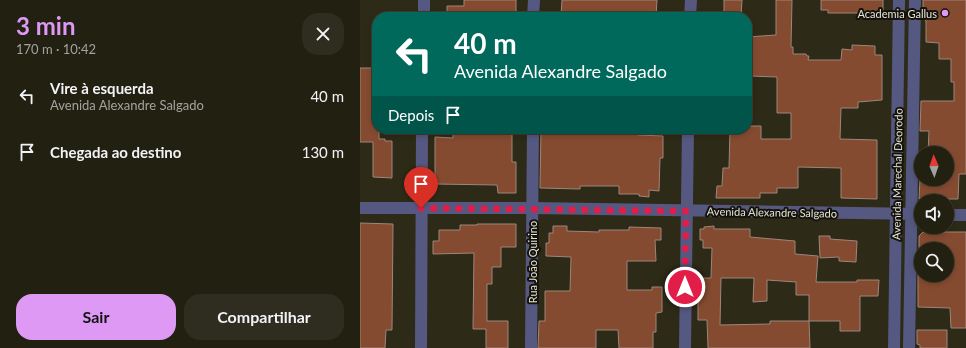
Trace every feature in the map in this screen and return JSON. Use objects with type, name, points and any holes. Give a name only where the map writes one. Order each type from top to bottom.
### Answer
[{"type":"street","points":[[424,0],[424,12]]},
{"type":"street","points":[[534,0],[534,12]]},
{"type":"street","points":[[690,12],[691,0]]},
{"type":"street","name":"Avenida Marechal Deorodo","points":[[894,348],[899,0]]},
{"type":"street","name":"Avenida Marechal Deorodo","points":[[915,0],[916,194]]},
{"type":"street","points":[[421,348],[422,134]]},
{"type":"street","name":"Rua João Quirino","points":[[531,348],[533,134]]},
{"type":"street","points":[[685,348],[688,134]]},
{"type":"street","name":"Avenida Alexandre Salgado","points":[[360,208],[532,208],[914,214]]},
{"type":"street","points":[[954,215],[966,215]]},
{"type":"street","name":"Avenida Marechal Deorodo","points":[[910,348],[915,234]]},
{"type":"building","points":[[464,0],[516,0],[516,12],[447,12],[447,6],[464,6]]},
{"type":"building","points":[[562,0],[657,0],[656,12],[561,12]]},
{"type":"building","points":[[724,0],[742,0],[741,12],[724,12]]},
{"type":"building","points":[[776,0],[792,0],[791,47],[793,47],[793,54],[806,54],[809,56],[808,60],[841,60],[842,49],[852,50],[852,45],[875,46],[875,55],[882,55],[882,100],[858,102],[858,108],[841,108],[840,139],[877,140],[877,199],[841,198],[841,168],[798,167],[798,188],[777,188],[777,193],[760,193],[760,198],[716,198],[717,186],[722,186],[723,168],[729,168],[730,134],[752,134],[752,126],[761,126],[761,139],[791,139],[791,113],[777,113],[777,77],[752,76],[752,37],[776,35]]},
{"type":"building","points":[[821,0],[883,0],[883,13],[828,13],[828,10],[821,10]]},
{"type":"building","points":[[923,0],[966,0],[966,174],[959,174],[958,199],[954,199],[954,194],[919,194],[920,186],[954,186],[954,146],[928,146],[929,131],[920,131],[921,101],[954,101],[954,82],[951,82],[951,59],[939,59],[939,43],[926,42],[926,21],[923,17]]},
{"type":"building","points":[[360,68],[372,68],[372,134],[379,134],[379,139],[392,141],[392,178],[373,177],[373,142],[360,142]]},
{"type":"building","points":[[453,134],[512,134],[512,162],[516,162],[516,193],[498,193],[497,185],[435,184],[435,137],[453,138]]},
{"type":"building","points":[[541,134],[638,134],[663,136],[663,158],[660,158],[659,191],[649,190],[649,197],[639,196],[639,194],[619,194],[619,186],[580,186],[580,189],[540,188]]},
{"type":"building","points":[[360,223],[393,224],[392,330],[386,330],[385,348],[360,348]]},
{"type":"building","points":[[516,224],[516,247],[501,247],[501,267],[492,267],[492,284],[487,284],[487,321],[508,321],[508,348],[486,348],[486,329],[473,329],[474,253],[433,254],[433,241],[439,241],[439,230],[460,230],[460,225]]},
{"type":"building","points":[[553,226],[567,226],[567,231],[599,232],[599,230],[629,230],[629,227],[661,228],[661,240],[655,240],[656,261],[627,261],[627,290],[652,290],[652,287],[662,287],[662,312],[656,313],[656,332],[653,332],[653,348],[619,348],[618,330],[596,330],[596,348],[538,348],[539,321],[545,321],[545,291],[570,291],[571,257],[546,256],[546,243],[549,243],[549,233],[553,233]]},
{"type":"building","points":[[714,226],[714,229],[750,229],[750,237],[795,241],[795,254],[818,256],[816,282],[857,282],[857,280],[879,280],[878,296],[860,296],[860,331],[840,331],[840,321],[809,321],[810,348],[708,348],[707,320],[698,320],[697,302],[697,278],[711,278],[712,248],[703,248],[703,240],[700,240],[700,229],[704,229],[704,227]],"holes":[[[721,278],[754,278],[753,302],[767,301],[767,280],[796,282],[796,295],[809,295],[809,321],[770,321],[770,324],[720,325]]]},
{"type":"building","points":[[954,232],[966,232],[966,328],[951,328],[950,308],[918,307],[918,282],[954,282],[954,242],[919,242],[919,236],[921,234],[954,234]]},
{"type":"building","points":[[819,236],[830,236],[830,239],[857,241],[856,262],[839,261],[839,257],[820,258]]},
{"type":"building","points":[[917,330],[947,330],[947,348],[920,348],[920,345],[917,344]]},
{"type":"place","name":"Academia Gallus","points":[[945,13]]},
{"type":"route","points":[[421,208],[532,208],[686,211],[685,287]]}]
